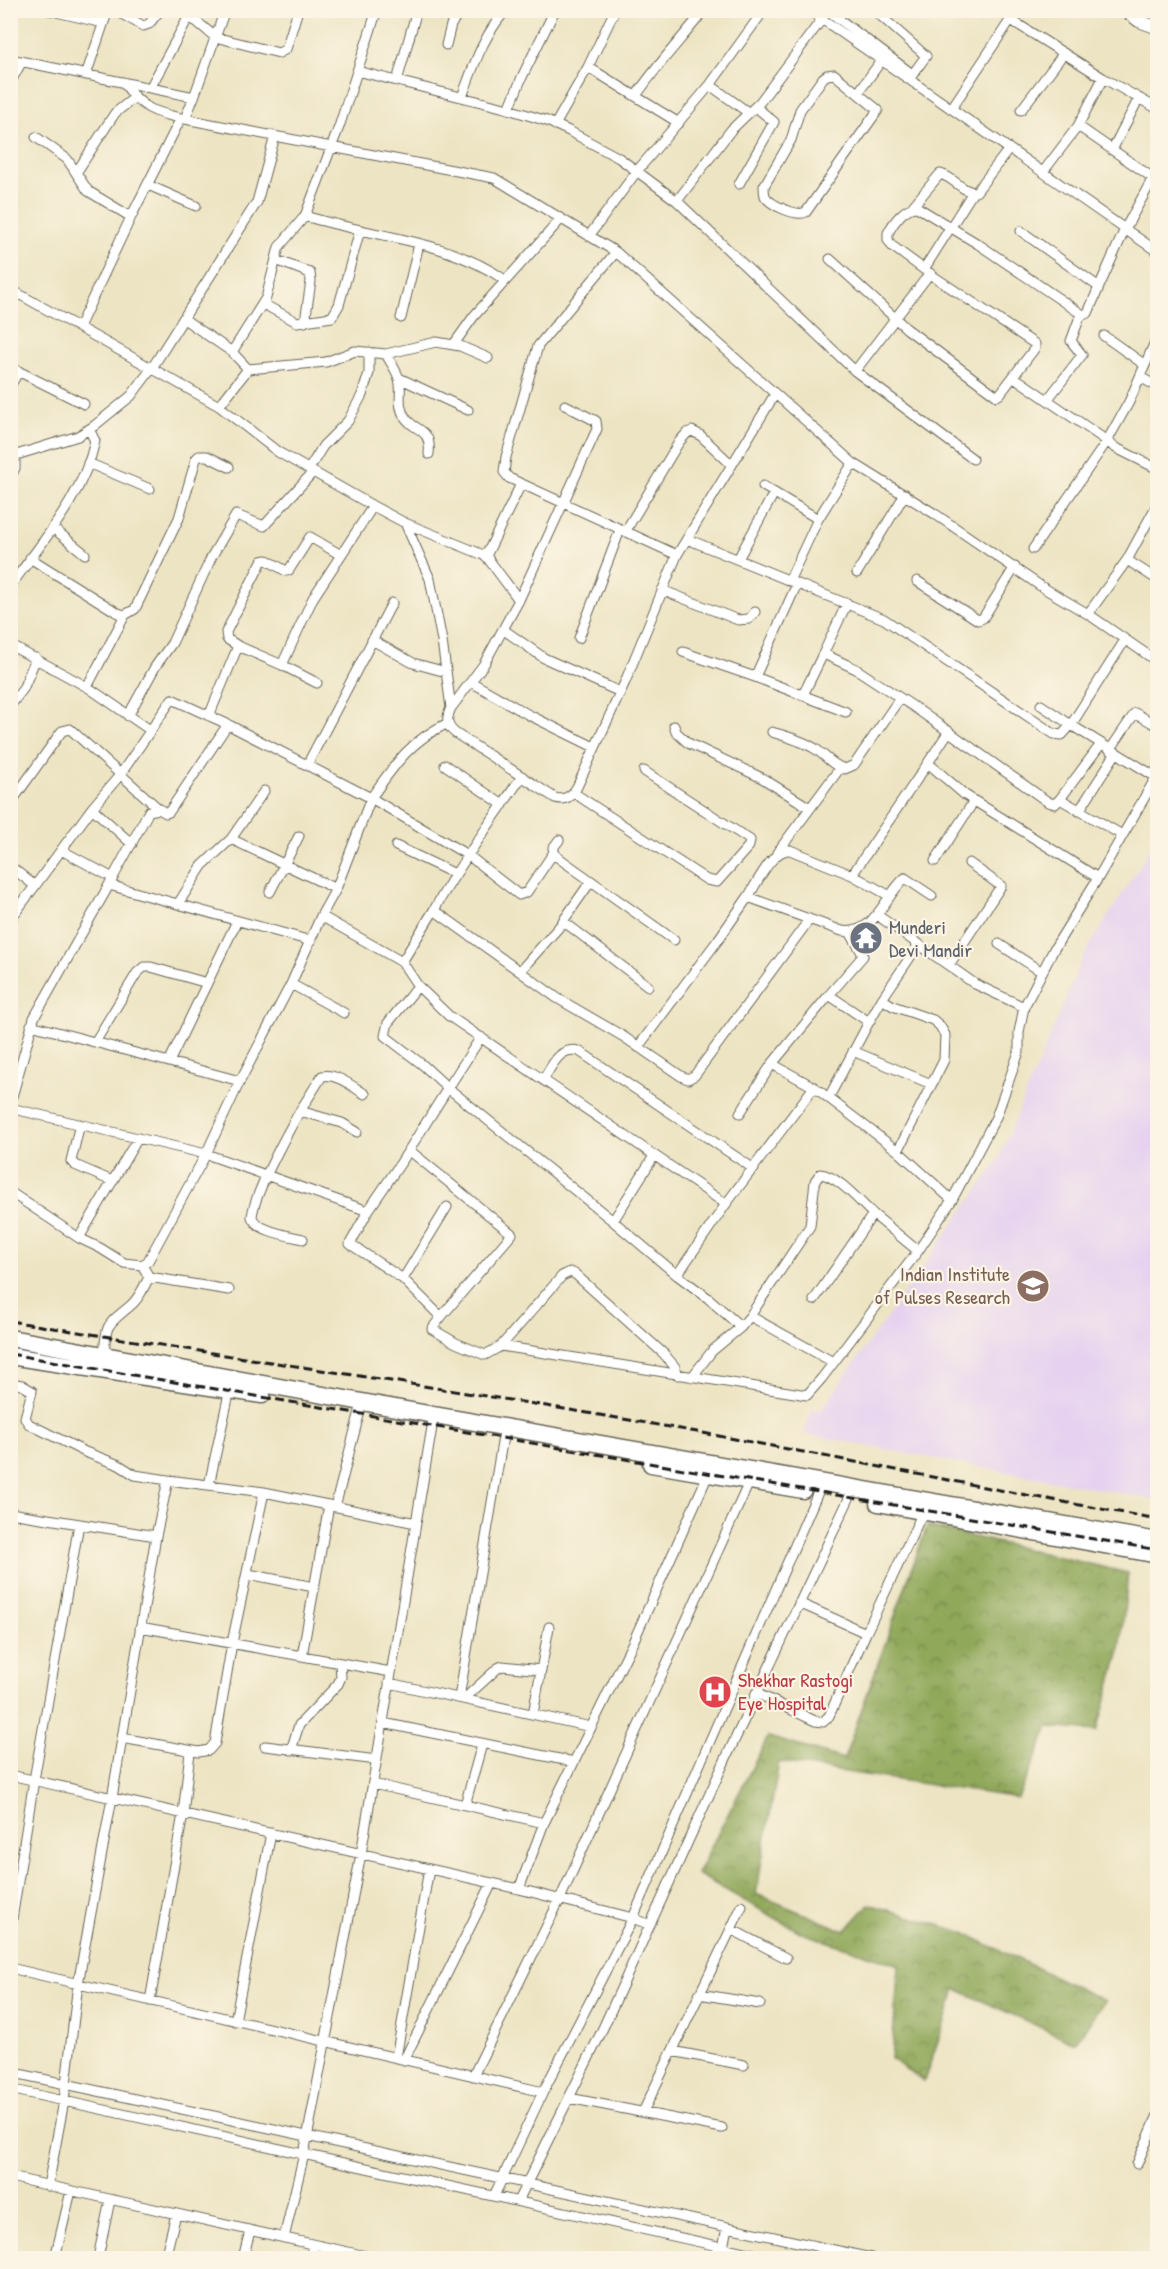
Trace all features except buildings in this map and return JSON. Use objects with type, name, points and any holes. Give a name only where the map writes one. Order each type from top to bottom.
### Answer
[{"type":"highway","points":[[10,1338],[433,1419],[1076,1534],[1158,1555]]},
{"type":"highway","points":[[10,1356],[360,1411],[433,1419],[503,1437],[708,1475],[752,1477]]},
{"type":"highway","points":[[852,1493],[923,1512],[1076,1534],[1158,1541]]},
{"type":"street","points":[[48,10],[103,23]]},
{"type":"street","points":[[86,75],[108,10]]},
{"type":"street","points":[[115,10],[143,26],[149,24],[160,10]]},
{"type":"street","points":[[79,327],[131,217],[194,97],[225,10]]},
{"type":"street","points":[[150,88],[187,20],[196,21],[215,38],[282,52],[288,46],[298,10]]},
{"type":"street","points":[[232,352],[266,298],[279,247],[305,216],[377,10]]},
{"type":"street","points":[[398,81],[417,10]]},
{"type":"street","points":[[446,45],[451,25],[460,10]]},
{"type":"street","points":[[462,97],[480,49],[495,21],[506,10]]},
{"type":"street","points":[[509,109],[555,10]]},
{"type":"street","points":[[555,125],[588,67],[615,10]]},
{"type":"street","points":[[589,236],[637,171],[710,85],[764,10]]},
{"type":"street","points":[[809,10],[824,15],[911,77],[951,109],[1158,252]]},
{"type":"street","points":[[874,10],[926,56],[911,77]]},
{"type":"street","points":[[951,109],[1017,10]]},
{"type":"street","points":[[1124,10],[1158,15]]},
{"type":"street","points":[[1144,14],[1158,28]]},
{"type":"street","points":[[677,201],[731,130],[753,110],[824,15]]},
{"type":"street","points":[[636,96],[650,75],[662,64],[698,18]]},
{"type":"street","points":[[1011,20],[1103,78],[1158,109]]},
{"type":"street","points":[[858,40],[881,61],[911,77]]},
{"type":"street","points":[[1020,110],[1064,53]]},
{"type":"street","points":[[10,58],[194,97]]},
{"type":"street","points":[[858,93],[881,61]]},
{"type":"street","points":[[10,83],[22,62]]},
{"type":"street","points":[[588,67],[680,123]]},
{"type":"street","points":[[357,71],[509,109],[555,125],[590,142],[637,171],[677,201],[855,371],[973,459]]},
{"type":"street","points":[[834,74],[858,93],[878,110],[806,212],[791,213],[768,200],[764,186],[791,140],[800,110],[824,78],[834,74]]},
{"type":"street","points":[[1043,172],[1078,126],[1103,78]]},
{"type":"street","points":[[123,82],[141,105],[154,112],[330,148],[494,178],[616,252],[853,463],[905,494],[1158,662]]},
{"type":"street","points":[[710,85],[774,122],[739,184]]},
{"type":"street","points":[[76,173],[115,113],[134,98]]},
{"type":"street","points":[[1112,150],[1139,98]]},
{"type":"street","points":[[913,206],[1085,315],[1100,287],[1125,228],[1155,174],[1112,150],[1078,126]]},
{"type":"street","points":[[10,478],[15,468],[13,457],[78,436],[131,396],[152,369],[257,202],[275,136]]},
{"type":"street","points":[[36,137],[67,159],[88,191],[131,217]]},
{"type":"street","points":[[855,371],[927,271],[973,192],[978,190],[1009,149]]},
{"type":"street","points":[[830,259],[927,346],[995,395],[1000,394],[1035,348],[1035,344],[927,271],[892,246],[888,240],[891,228],[940,174],[973,192]]},
{"type":"street","points":[[148,185],[196,206]]},
{"type":"street","points":[[305,216],[419,244],[475,261],[505,280]]},
{"type":"street","points":[[454,344],[474,316],[561,219]]},
{"type":"street","points":[[263,304],[291,320],[305,322],[332,317],[337,310],[360,230]]},
{"type":"street","points":[[1020,231],[1100,287]]},
{"type":"street","points":[[401,318],[419,244]]},
{"type":"street","points":[[616,252],[538,346],[504,465],[505,476],[677,555]]},
{"type":"street","points":[[276,260],[310,273],[312,281],[305,322]]},
{"type":"street","points":[[10,289],[219,406],[278,452],[373,506],[405,523],[486,555],[519,600]]},
{"type":"street","points":[[1048,399],[1082,355],[1071,341],[1081,314]]},
{"type":"street","points":[[184,319],[232,352],[248,369]]},
{"type":"street","points":[[1033,549],[1107,441],[1130,402],[1158,335]]},
{"type":"street","points":[[1104,336],[1145,365]]},
{"type":"street","points":[[219,406],[248,369],[326,362],[348,352],[386,354],[428,343],[444,342],[488,358]]},
{"type":"street","points":[[128,716],[171,643],[212,556],[236,515],[264,526],[311,471],[322,446],[348,421],[362,395],[369,373],[369,352]]},
{"type":"street","points":[[386,354],[399,378],[401,410],[409,422],[423,430],[429,445],[429,453]]},
{"type":"street","points":[[10,386],[15,369],[84,404]]},
{"type":"street","points":[[1014,376],[1114,447],[1158,469]]},
{"type":"street","points":[[1140,377],[1158,387]]},
{"type":"street","points":[[399,378],[468,410]]},
{"type":"street","points":[[565,405],[596,421],[598,426],[504,630],[447,717],[455,733],[558,799],[566,798],[574,793],[620,692],[677,555],[775,394]]},
{"type":"street","points":[[12,584],[71,502],[95,441],[89,429]]},
{"type":"street","points":[[579,638],[623,531],[687,432],[692,431],[700,435],[732,465]]},
{"type":"street","points":[[87,687],[125,615],[135,609],[176,525],[196,459],[199,456],[207,456],[229,467]]},
{"type":"street","points":[[88,463],[150,489]]},
{"type":"street","points":[[755,677],[818,519],[853,463]]},
{"type":"street","points":[[486,555],[521,484]]},
{"type":"street","points":[[763,486],[818,519]]},
{"type":"street","points":[[738,560],[774,493]]},
{"type":"street","points":[[857,573],[905,494]]},
{"type":"street","points":[[1088,614],[1127,560],[1158,503]]},
{"type":"street","points":[[282,665],[304,614],[373,506]]},
{"type":"street","points":[[405,523],[430,579],[451,708]]},
{"type":"street","points":[[53,528],[85,554]]},
{"type":"street","points":[[317,683],[238,646],[227,639],[226,632],[262,561],[267,560],[286,571],[289,570],[310,537],[341,555]]},
{"type":"street","points":[[687,538],[893,624],[1054,734],[1062,735],[1071,725],[1125,640]]},
{"type":"street","points":[[30,558],[125,615]]},
{"type":"street","points":[[1127,560],[1158,580]]},
{"type":"street","points":[[917,581],[978,620],[983,618],[1015,567]]},
{"type":"street","points":[[662,590],[738,620],[749,619],[755,612]]},
{"type":"street","points":[[307,765],[392,603]]},
{"type":"street","points":[[803,695],[847,603]]},
{"type":"street","points":[[504,630],[544,658],[620,692]]},
{"type":"street","points":[[372,640],[402,658],[423,667],[446,672]]},
{"type":"street","points":[[10,645],[87,687],[150,730]]},
{"type":"street","points":[[209,716],[238,646]]},
{"type":"street","points":[[683,652],[846,712]]},
{"type":"street","points":[[824,652],[831,659],[856,669],[900,698],[1048,802],[1055,804],[1060,799],[1101,744]]},
{"type":"street","points":[[10,706],[23,689],[36,658]]},
{"type":"street","points":[[471,682],[529,716],[594,747]]},
{"type":"street","points":[[772,732],[817,750],[840,768],[845,769],[854,765],[900,698]]},
{"type":"street","points":[[10,920],[92,808],[120,775],[172,699],[228,724],[371,798],[469,856],[522,896],[554,852],[559,840]]},
{"type":"street","points":[[501,1346],[807,1395],[822,1378],[870,1317],[952,1200],[996,1117],[1019,1052],[1020,1022],[1024,1007],[1157,775],[1113,752],[1041,705]]},
{"type":"street","points":[[1078,811],[1135,714],[1158,726]]},
{"type":"street","points":[[10,1192],[79,1238],[124,1263],[142,1265],[148,1261],[206,1154],[240,1081],[291,984],[321,916],[336,889],[371,798],[408,748],[429,732],[448,723]]},
{"type":"street","points":[[10,804],[59,735],[66,729],[74,731],[120,775],[166,813],[171,810],[228,724]]},
{"type":"street","points":[[674,726],[676,732],[688,743],[762,778],[810,808]]},
{"type":"street","points":[[852,875],[949,731]]},
{"type":"street","points":[[928,763],[974,801],[1098,878]]},
{"type":"street","points":[[444,765],[503,805]]},
{"type":"street","points":[[638,1047],[718,940],[776,854],[840,768]]},
{"type":"street","points":[[574,793],[707,880],[717,882],[749,846],[750,840],[644,771]]},
{"type":"street","points":[[402,962],[454,874],[469,856],[522,776]]},
{"type":"street","points":[[178,904],[202,866],[231,839],[264,791]]},
{"type":"street","points":[[1060,799],[1122,835]]},
{"type":"street","points":[[935,861],[974,801]]},
{"type":"street","points":[[92,808],[132,844]]},
{"type":"street","points":[[159,809],[149,811],[31,1025],[10,1106],[206,1154],[368,1211]]},
{"type":"street","points":[[270,892],[299,836]]},
{"type":"street","points":[[231,839],[336,889]]},
{"type":"street","points":[[396,846],[454,874]]},
{"type":"street","points":[[61,850],[111,881],[178,904],[311,941]]},
{"type":"street","points":[[776,854],[790,850],[852,875],[890,896]]},
{"type":"street","points":[[554,852],[556,856],[674,940]]},
{"type":"street","points":[[949,965],[1001,886],[969,863]]},
{"type":"street","points":[[10,866],[35,886]]},
{"type":"street","points":[[748,897],[809,920],[850,932],[865,926],[877,915],[905,878],[932,896]]},
{"type":"street","points":[[520,971],[563,921],[591,881]]},
{"type":"street","points":[[434,910],[557,998],[688,1079],[692,1077],[809,920]]},
{"type":"street","points":[[877,915],[975,984],[1024,1007]]},
{"type":"street","points":[[321,916],[402,962],[418,986],[449,1016],[726,1204]]},
{"type":"street","points":[[169,1062],[237,921]]},
{"type":"street","points":[[563,921],[648,986]]},
{"type":"street","points":[[740,1113],[772,1065],[862,956],[850,932]]},
{"type":"street","points":[[829,1097],[882,999],[920,944]]},
{"type":"street","points":[[999,944],[1042,972]]},
{"type":"street","points":[[95,1042],[137,973],[144,967],[207,983]]},
{"type":"street","points":[[291,984],[344,1013]]},
{"type":"street","points":[[418,986],[388,1023],[385,1036],[741,1327]]},
{"type":"street","points":[[829,995],[869,1022]]},
{"type":"street","points":[[882,999],[893,1006],[933,1020],[945,1035],[944,1060],[898,1151]]},
{"type":"street","points":[[31,1025],[240,1081]]},
{"type":"street","points":[[441,1317],[403,1279],[350,1244],[368,1211],[481,1037]]},
{"type":"street","points":[[543,1080],[561,1053],[571,1050],[579,1051],[754,1169]]},
{"type":"street","points":[[853,1051],[931,1084]]},
{"type":"street","points":[[772,1065],[829,1097],[898,1151],[952,1200]]},
{"type":"street","points":[[303,1239],[259,1227],[253,1222],[253,1212],[267,1176],[300,1112],[322,1076],[336,1077],[366,1094]]},
{"type":"street","points":[[676,1275],[814,1087]]},
{"type":"street","points":[[300,1112],[332,1120],[357,1132]]},
{"type":"street","points":[[80,1124],[71,1161],[75,1166],[112,1181]]},
{"type":"street","points":[[79,1238],[138,1138]]},
{"type":"street","points":[[408,1150],[512,1234],[432,1329],[456,1343],[485,1355],[501,1346],[562,1276],[570,1272],[664,1354],[675,1366],[678,1375]]},
{"type":"street","points":[[613,1221],[654,1156]]},
{"type":"street","points":[[692,1377],[712,1351],[741,1327],[750,1316],[810,1226],[815,1181],[820,1174],[834,1179],[918,1251]]},
{"type":"street","points":[[403,1279],[447,1207]]},
{"type":"street","points":[[814,1299],[873,1214]]},
{"type":"street","points":[[142,1265],[149,1277]]},
{"type":"street","points":[[149,1277],[229,1290]]},
{"type":"street","points":[[104,1355],[105,1336],[112,1320],[135,1301],[149,1277]]},
{"type":"street","points":[[750,1316],[833,1362]]},
{"type":"street","points":[[10,1383],[27,1387],[32,1391],[25,1418],[28,1424],[85,1452],[119,1465],[135,1475],[264,1492],[416,1523]]},
{"type":"street","points":[[209,1485],[230,1389]]},
{"type":"street","points":[[302,1656],[332,1506],[360,1411]]},
{"type":"street","points":[[284,2238],[304,2154],[361,1854],[433,1419]]},
{"type":"street","points":[[462,1699],[503,1437]]},
{"type":"street","points":[[519,1889],[544,1823],[634,1640],[708,1475]]},
{"type":"street","points":[[473,2076],[560,1899],[752,1477]]},
{"type":"street","points":[[48,2186],[64,2101],[78,1984],[156,1536],[168,1480]]},
{"type":"street","points":[[494,2196],[543,2092],[633,1918],[820,1487]]},
{"type":"street","points":[[122,1738],[190,1752],[209,1750],[218,1738],[232,1643],[264,1492]]},
{"type":"street","points":[[518,2201],[569,2098],[756,1693],[852,1493]]},
{"type":"street","points":[[756,1693],[815,1721],[824,1722],[829,1716],[923,1512]]},
{"type":"street","points":[[10,1513],[156,1536]]},
{"type":"street","points":[[10,1932],[14,1887],[79,1524]]},
{"type":"street","points":[[248,1574],[314,1587]]},
{"type":"street","points":[[799,1603],[866,1633]]},
{"type":"street","points":[[141,1627],[391,1672]]},
{"type":"street","points":[[533,1714],[549,1627]]},
{"type":"street","points":[[291,1750],[299,1725],[338,1684],[341,1677],[340,1663]]},
{"type":"street","points":[[462,1699],[498,1668],[541,1670]]},
{"type":"street","points":[[389,1683],[591,1727]]},
{"type":"street","points":[[383,1723],[574,1762]]},
{"type":"street","points":[[465,1805],[482,1744]]},
{"type":"street","points":[[265,1746],[376,1760]]},
{"type":"street","points":[[150,2001],[183,1814],[190,1752]]},
{"type":"street","points":[[10,1775],[519,1889],[633,1918],[650,1925]]},
{"type":"street","points":[[373,1784],[544,1823]]},
{"type":"street","points":[[235,2021],[271,1833]]},
{"type":"street","points":[[400,2059],[429,1869]]},
{"type":"street","points":[[400,2059],[492,1883]]},
{"type":"street","points":[[643,2112],[742,1906]]},
{"type":"street","points":[[731,1929],[786,1958]]},
{"type":"street","points":[[10,1968],[543,2092]]},
{"type":"street","points":[[699,1994],[760,2004]]},
{"type":"street","points":[[672,2051],[744,2065]]},
{"type":"street","points":[[10,2072],[872,2259]]},
{"type":"street","points":[[10,2089],[772,2259]]},
{"type":"street","points":[[569,2098],[722,2128]]},
{"type":"street","points":[[1137,2164],[1158,2115]]},
{"type":"street","points":[[10,2177],[375,2259]]},
{"type":"street","points":[[55,2259],[71,2191]]},
{"type":"street","points":[[98,2259],[110,2200]]},
{"type":"street","points":[[165,2259],[176,2214]]},
{"type":"street","points":[[721,2259],[727,2227]]},
{"type":"street","points":[[243,2259],[250,2231]]},
{"type":"street","points":[[310,2259],[313,2245]]},
{"type":"shaded area","name":"Indian Institute of Pulses Research","points":[[1157,838],[1157,1500],[804,1434],[812,1409],[821,1410],[997,1163],[1084,955]]},
{"type":"green space","points":[[927,1526],[1128,1573],[1120,1651],[1097,1731],[1049,1727],[1018,1798],[779,1762],[756,1894],[845,1931],[869,1904],[962,1932],[1105,2001],[1075,2043],[956,1989],[924,2081],[891,2059],[899,1965],[802,1933],[697,1874],[768,1737],[844,1759]]},
{"type":"railway","points":[[10,1321],[592,1414],[1158,1519]]},
{"type":"railway","points":[[10,1354],[1158,1550]]},
{"type":"place","name":"Munderi Devi Mandir","points":[[866,938]]},
{"type":"place","name":"Indian Institute of Pulses Research","points":[[1033,1286]]},
{"type":"place","name":"Shekhar Rastogi Eye Hospital","points":[[715,1692]]}]
